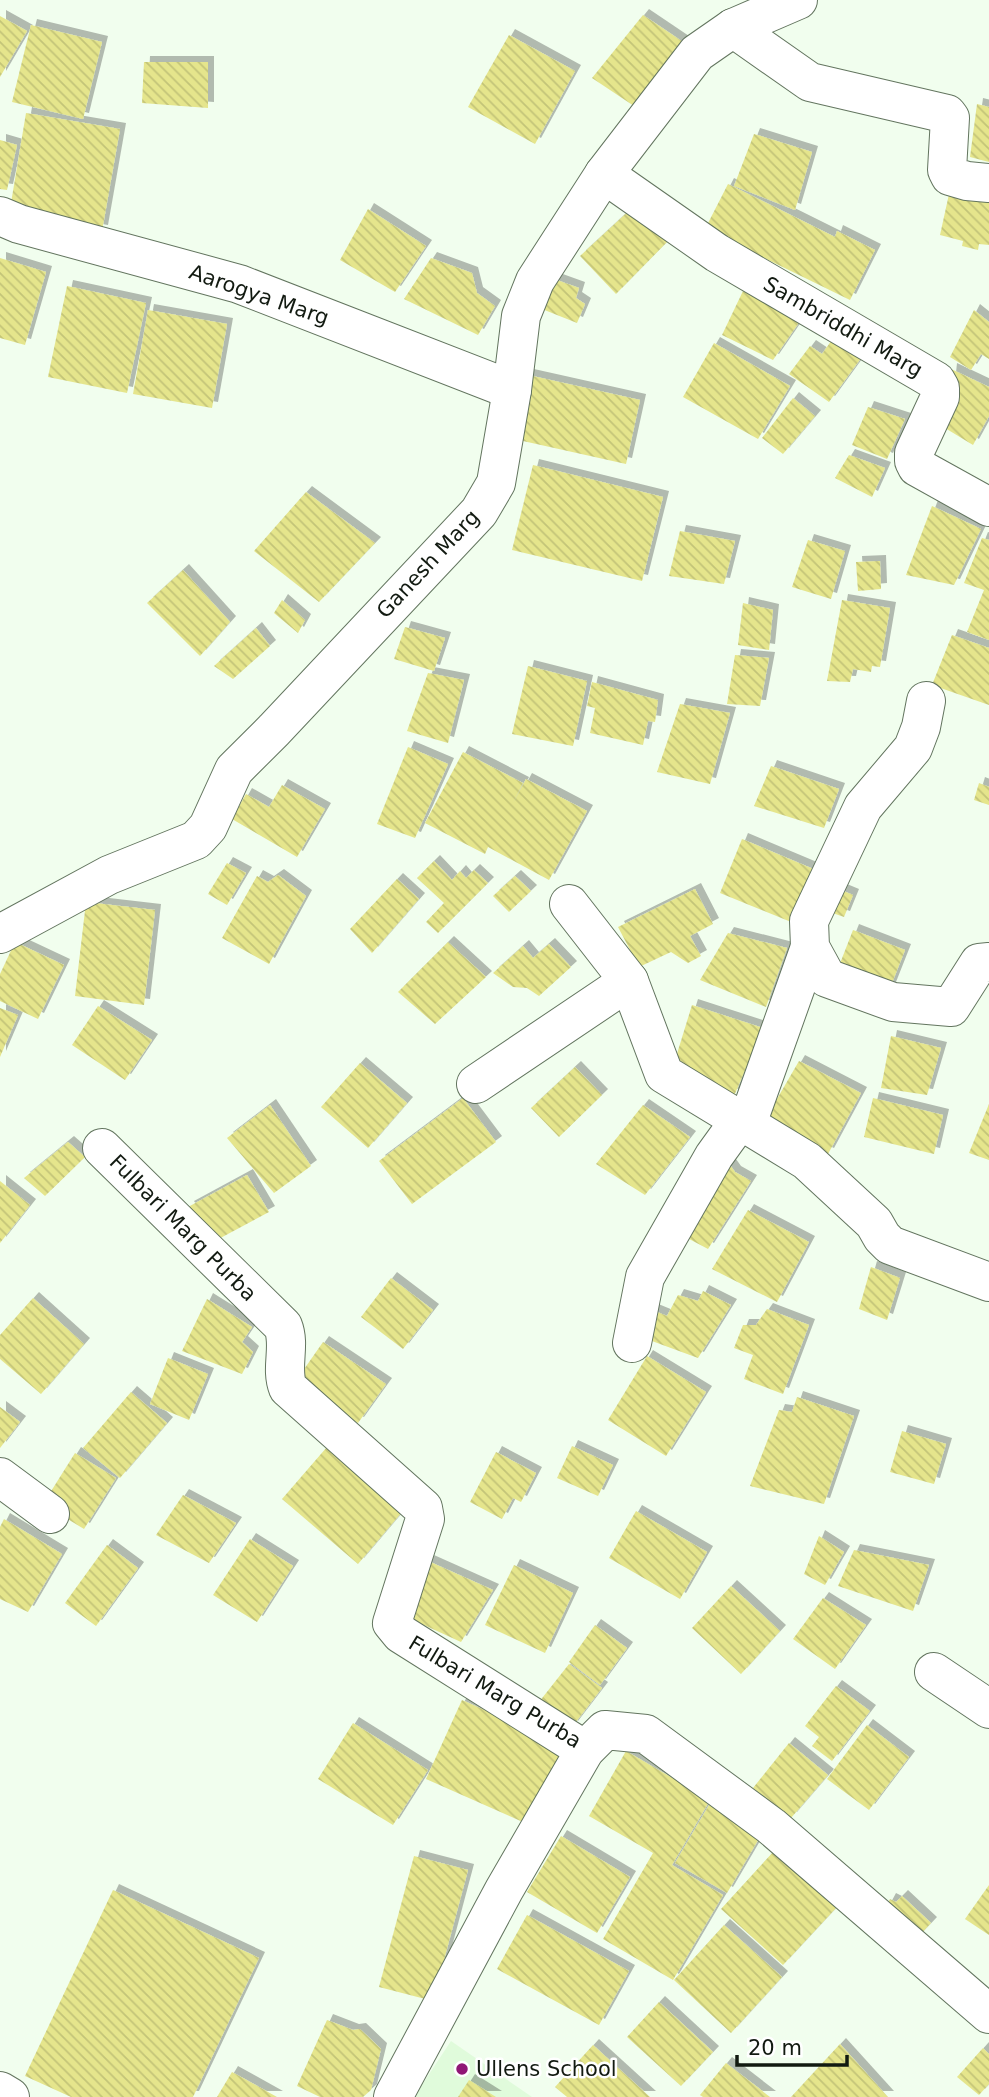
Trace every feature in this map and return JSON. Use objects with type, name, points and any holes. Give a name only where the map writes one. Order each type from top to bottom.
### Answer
[{"type":"street","name":"Ganesh Marg","points":[[0,934],[109,875],[196,840],[208,827],[234,770],[479,512],[496,483],[521,316],[535,281],[604,174],[698,53],[733,28],[798,0]]},
{"type":"street","points":[[733,28],[810,82],[947,114],[950,118],[947,170],[950,176],[989,183]]},
{"type":"street","name":"Sambriddhi Marg","points":[[604,174],[717,253],[936,381],[940,388],[940,397],[914,453],[914,461],[917,467],[989,507]]},
{"type":"street","name":"Aarogya Marg","points":[[0,216],[19,224],[239,284],[512,390]]},
{"type":"street","points":[[632,1343],[645,1277],[714,1156],[743,1122],[810,947],[809,921],[863,807],[913,748],[921,727],[926,701]]},
{"type":"street","points":[[569,904],[629,981],[664,1074],[807,1161],[874,1223],[890,1245],[989,1282]]},
{"type":"street","points":[[810,947],[827,978],[893,1002],[939,1006],[951,1007],[979,963],[989,962]]},
{"type":"street","points":[[476,1084],[629,981]]},
{"type":"street","name":"Fulbari Marg Purba","points":[[102,1148],[283,1326],[287,1336],[285,1380],[288,1388],[423,1508],[425,1519],[392,1623],[401,1634],[585,1750],[605,1730],[646,1734],[771,1826],[989,2014]]},
{"type":"street","points":[[0,1477],[50,1514]]},
{"type":"street","points":[[934,1672],[989,1709]]},
{"type":"street","points":[[393,2097],[504,1890],[585,1750]]},
{"type":"street","points":[[0,2091],[10,2097]]},
{"type":"shaded area","name":"Ullens School","points":[[451,2041],[532,2097],[414,2097]]},
{"type":"building","points":[[643,15],[686,44],[634,106],[592,78]]},
{"type":"building","points":[[0,16],[27,31],[0,77]]},
{"type":"building","points":[[31,25],[102,42],[83,119],[12,102]]},
{"type":"building","points":[[509,35],[575,71],[535,144],[468,107]]},
{"type":"building","points":[[144,62],[208,62],[208,108],[142,103]]},
{"type":"building","points":[[977,104],[989,107],[989,162],[970,157]]},
{"type":"building","points":[[26,113],[120,129],[102,231],[9,215]]},
{"type":"building","points":[[754,134],[812,152],[795,210],[734,186]]},
{"type":"building","points":[[0,140],[17,145],[7,190],[0,189]]},
{"type":"building","points":[[728,184],[835,237],[837,231],[875,250],[850,300],[705,229]]},
{"type":"building","points":[[951,185],[989,193],[989,245],[979,244],[978,250],[962,246],[963,241],[940,235]]},
{"type":"building","points":[[633,207],[667,242],[616,294],[580,256]]},
{"type":"building","points":[[368,209],[426,246],[395,292],[340,260]]},
{"type":"building","points":[[0,258],[46,272],[25,345],[0,338]]},
{"type":"building","points":[[431,258],[472,273],[477,293],[495,306],[478,335],[404,299]]},
{"type":"building","points":[[554,279],[579,288],[576,298],[585,304],[577,323],[542,309]]},
{"type":"building","points":[[67,286],[146,303],[127,393],[48,377]]},
{"type":"building","points":[[743,291],[800,321],[773,360],[722,335]]},
{"type":"building","points":[[148,310],[227,324],[212,408],[133,394]]},
{"type":"building","points":[[974,310],[989,322],[989,359],[981,354],[971,370],[950,357]]},
{"type":"building","points":[[836,334],[864,354],[829,402],[789,374],[810,346],[822,354]]},
{"type":"building","points":[[714,343],[790,386],[758,439],[683,397]]},
{"type":"building","points":[[951,369],[989,387],[989,416],[973,445],[945,428]]},
{"type":"building","points":[[528,375],[640,400],[626,464],[514,439]]},
{"type":"building","points":[[793,398],[815,416],[783,454],[762,438]]},
{"type":"building","points":[[868,407],[905,419],[887,459],[852,445]]},
{"type":"building","points":[[849,455],[885,468],[872,497],[835,478]]},
{"type":"building","points":[[533,465],[663,497],[642,581],[512,550]]},
{"type":"building","points":[[306,492],[375,543],[319,602],[254,551]]},
{"type":"building","points":[[932,506],[981,529],[954,585],[906,575]]},
{"type":"building","points":[[680,531],[735,541],[724,584],[669,576]]},
{"type":"building","points":[[982,538],[989,540],[989,640],[967,632],[984,590],[964,583]]},
{"type":"building","points":[[808,540],[845,551],[831,599],[792,587]]},
{"type":"building","points":[[880,561],[881,589],[858,591],[856,562]]},
{"type":"building","points":[[183,570],[230,622],[200,656],[147,603]]},
{"type":"building","points":[[282,600],[305,620],[298,633],[274,613]]},
{"type":"building","points":[[842,600],[890,608],[880,667],[872,666],[871,672],[853,669],[850,682],[827,681]]},
{"type":"building","points":[[743,603],[773,610],[769,650],[738,645]]},
{"type":"building","points":[[405,627],[445,638],[434,671],[394,659]]},
{"type":"building","points":[[256,628],[270,646],[233,679],[214,666]]},
{"type":"building","points":[[952,635],[989,648],[989,705],[932,685]]},
{"type":"building","points":[[735,655],[769,658],[760,706],[727,704]]},
{"type":"building","points":[[528,666],[587,681],[573,746],[512,734]]},
{"type":"building","points":[[428,673],[464,680],[448,743],[407,731]]},
{"type":"building","points":[[592,682],[658,700],[655,722],[648,721],[643,745],[590,733],[595,708],[587,706]]},
{"type":"building","points":[[680,704],[730,713],[710,784],[657,772]]},
{"type":"building","points":[[408,747],[448,764],[415,838],[377,824]]},
{"type":"building","points":[[463,752],[523,783],[513,803],[526,779],[587,811],[549,880],[488,847],[485,854],[425,823]]},
{"type":"building","points":[[771,766],[839,789],[824,828],[754,806]]},
{"type":"building","points":[[979,783],[989,787],[989,805],[974,800]]},
{"type":"building","points":[[282,785],[325,809],[297,857],[232,819],[246,794],[269,807]]},
{"type":"building","points":[[742,839],[818,871],[796,924],[720,893]]},
{"type":"building","points":[[434,861],[452,880],[460,871],[466,878],[474,870],[488,883],[438,933],[426,922],[444,903],[417,878]]},
{"type":"building","points":[[227,863],[246,873],[227,905],[208,894]]},
{"type":"building","points":[[278,875],[306,896],[269,964],[222,938],[257,876],[268,882]]},
{"type":"building","points":[[515,876],[531,891],[509,912],[493,896]]},
{"type":"building","points":[[397,879],[419,899],[372,953],[350,929]]},
{"type":"building","points":[[829,885],[853,895],[844,917],[818,908]]},
{"type":"building","points":[[695,889],[713,924],[690,936],[701,956],[688,963],[671,952],[639,967],[618,927]]},
{"type":"building","points":[[86,902],[155,910],[144,1005],[75,996]]},
{"type":"building","points":[[853,930],[905,950],[888,993],[839,966]]},
{"type":"building","points":[[728,933],[787,948],[766,1007],[700,980]]},
{"type":"building","points":[[15,942],[64,965],[38,1019],[0,1001],[0,974]]},
{"type":"building","points":[[448,942],[486,977],[435,1024],[398,992]]},
{"type":"building","points":[[549,944],[571,967],[539,996],[527,988],[513,987],[493,973],[523,946],[533,958]]},
{"type":"building","points":[[692,1005],[763,1028],[734,1096],[672,1070]]},
{"type":"building","points":[[98,1006],[152,1040],[125,1080],[72,1045]]},
{"type":"building","points":[[0,1008],[18,1015],[0,1057]]},
{"type":"building","points":[[891,1036],[941,1048],[927,1095],[881,1088]]},
{"type":"building","points":[[799,1061],[861,1093],[828,1154],[763,1123]]},
{"type":"building","points":[[360,1063],[407,1103],[368,1148],[321,1107]]},
{"type":"building","points":[[575,1067],[602,1095],[559,1137],[531,1108]]},
{"type":"building","points":[[463,1098],[496,1142],[412,1204],[379,1161]]},
{"type":"building","points":[[873,1098],[943,1115],[934,1154],[864,1137]]},
{"type":"building","points":[[989,1104],[989,1160],[969,1153]]},
{"type":"building","points":[[270,1105],[311,1166],[274,1193],[227,1138]]},
{"type":"building","points":[[643,1105],[690,1137],[645,1195],[596,1164]]},
{"type":"building","points":[[68,1142],[85,1157],[45,1196],[24,1178]]},
{"type":"building","points":[[720,1151],[735,1172],[751,1181],[708,1249],[676,1232]]},
{"type":"building","points":[[247,1175],[269,1212],[213,1242],[188,1207]]},
{"type":"building","points":[[0,1181],[30,1205],[0,1243]]},
{"type":"building","points":[[748,1210],[809,1242],[777,1302],[712,1269]]},
{"type":"building","points":[[871,1267],[900,1278],[887,1320],[859,1309]]},
{"type":"building","points":[[391,1278],[433,1310],[403,1349],[361,1317]]},
{"type":"building","points":[[703,1291],[731,1305],[698,1358],[641,1337],[650,1309],[667,1316],[678,1295],[698,1301]]},
{"type":"building","points":[[33,1298],[84,1344],[41,1394],[0,1359],[0,1335]]},
{"type":"building","points":[[207,1299],[252,1327],[242,1342],[253,1352],[242,1374],[182,1351]]},
{"type":"building","points":[[767,1309],[809,1325],[783,1394],[744,1379],[753,1355],[734,1348],[743,1325],[756,1325]]},
{"type":"building","points":[[323,1342],[386,1384],[358,1423],[293,1385]]},
{"type":"building","points":[[647,1356],[706,1392],[666,1456],[608,1420]]},
{"type":"building","points":[[168,1358],[208,1374],[189,1420],[150,1404]]},
{"type":"building","points":[[131,1392],[167,1423],[120,1478],[83,1448]]},
{"type":"building","points":[[797,1397],[854,1416],[824,1504],[750,1486],[779,1410],[792,1412]]},
{"type":"building","points":[[0,1407],[20,1422],[0,1448]]},
{"type":"building","points":[[902,1431],[946,1444],[934,1484],[890,1472]]},
{"type":"building","points":[[572,1446],[613,1465],[598,1496],[557,1478]]},
{"type":"building","points":[[327,1447],[402,1512],[358,1564],[282,1499]]},
{"type":"building","points":[[496,1452],[536,1473],[521,1502],[513,1498],[502,1519],[470,1502]]},
{"type":"building","points":[[75,1453],[116,1478],[84,1529],[43,1504]]},
{"type":"building","points":[[183,1495],[236,1523],[209,1563],[156,1535]]},
{"type":"building","points":[[636,1511],[707,1552],[680,1599],[609,1558]]},
{"type":"building","points":[[4,1519],[62,1554],[28,1612],[0,1599],[0,1527]]},
{"type":"building","points":[[819,1536],[844,1552],[825,1585],[804,1574]]},
{"type":"building","points":[[250,1539],[293,1566],[257,1622],[213,1595]]},
{"type":"building","points":[[107,1545],[138,1568],[96,1626],[65,1603]]},
{"type":"building","points":[[854,1550],[929,1565],[913,1611],[838,1586]]},
{"type":"building","points":[[428,1561],[493,1590],[461,1642],[400,1614]]},
{"type":"building","points":[[514,1565],[573,1593],[545,1653],[485,1625]]},
{"type":"building","points":[[731,1586],[780,1631],[741,1674],[692,1628]]},
{"type":"building","points":[[823,1598],[866,1625],[835,1669],[793,1639]]},
{"type":"building","points":[[595,1625],[627,1648],[600,1685],[569,1662]]},
{"type":"building","points":[[569,1664],[602,1688],[572,1727],[539,1702]]},
{"type":"building","points":[[836,1686],[870,1711],[832,1761],[812,1746],[819,1737],[805,1726]]},
{"type":"building","points":[[462,1700],[569,1748],[534,1827],[426,1779]]},
{"type":"building","points":[[353,1723],[428,1770],[393,1825],[318,1779]]},
{"type":"building","points":[[867,1725],[909,1757],[869,1810],[827,1779]]},
{"type":"building","points":[[789,1743],[828,1775],[791,1818],[753,1788]]},
{"type":"building","points":[[626,1751],[710,1800],[672,1865],[723,1895],[673,1980],[603,1939],[653,1853],[589,1816]]},
{"type":"building","points":[[709,1805],[761,1835],[727,1893],[675,1863]]},
{"type":"building","points":[[561,1836],[630,1877],[597,1933],[527,1892]]},
{"type":"building","points":[[774,1851],[836,1908],[783,1965],[721,1909]]},
{"type":"building","points":[[414,1856],[468,1870],[433,2001],[379,1987]]},
{"type":"building","points":[[989,1885],[989,1935],[965,1919]]},
{"type":"building","points":[[113,1890],[259,1958],[193,2097],[71,2097],[25,2076]]},
{"type":"building","points":[[902,1896],[931,1923],[916,1939],[883,1912],[890,1899],[896,1902]]},
{"type":"building","points":[[527,1915],[629,1971],[599,2025],[497,1969]]},
{"type":"building","points":[[724,1925],[782,1977],[731,2033],[674,1980]]},
{"type":"building","points":[[659,2002],[713,2052],[681,2086],[627,2037]]},
{"type":"building","points":[[327,2020],[353,2030],[360,2029],[381,2049],[371,2090],[363,2097],[320,2097],[297,2086]]},
{"type":"building","points":[[840,2044],[888,2097],[791,2097]]},
{"type":"building","points":[[593,2045],[650,2097],[567,2097],[555,2087]]},
{"type":"building","points":[[983,2048],[989,2054],[989,2084],[979,2095],[957,2077]]},
{"type":"building","points":[[726,2063],[770,2097],[700,2095]]},
{"type":"building","points":[[232,2072],[277,2097],[217,2097]]},
{"type":"building","points":[[469,2080],[496,2097],[458,2097]]},
{"type":"place","name":"Ullens School","points":[[462,2069]]}]
